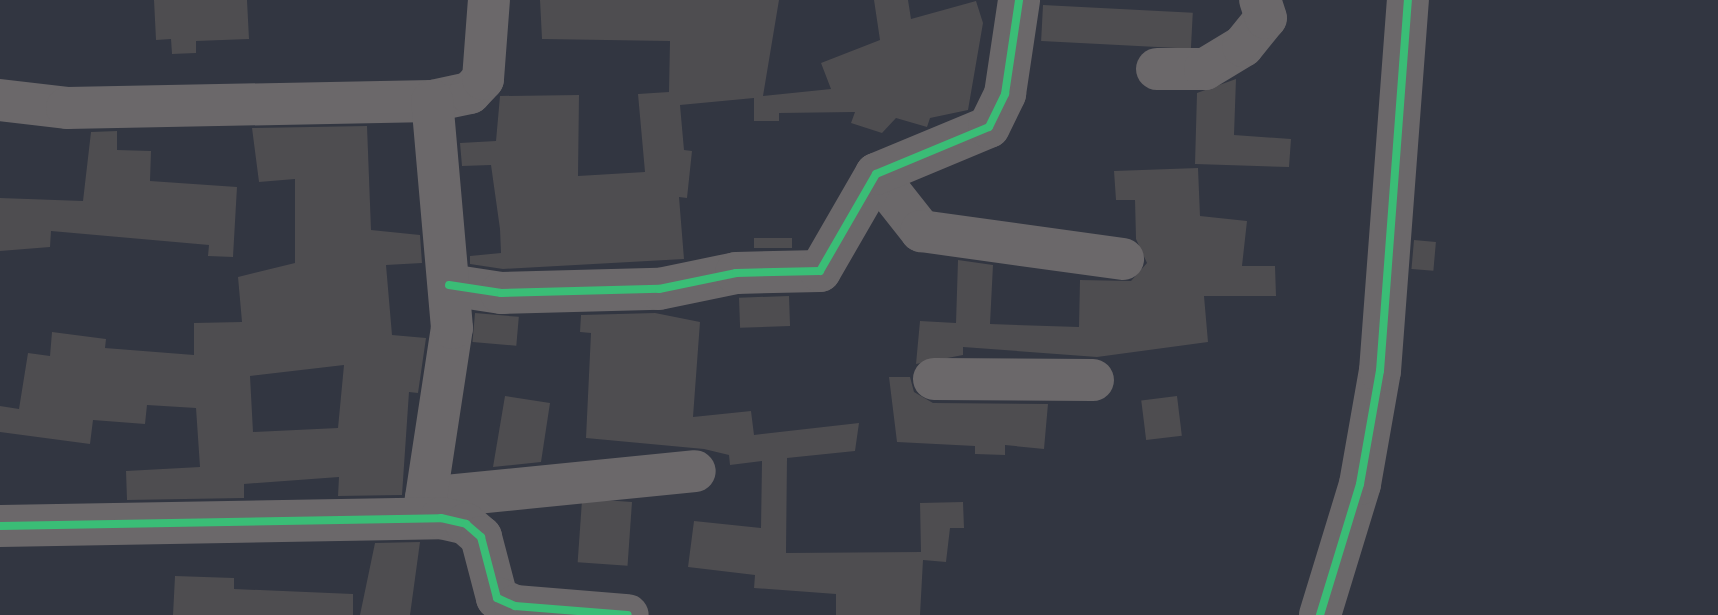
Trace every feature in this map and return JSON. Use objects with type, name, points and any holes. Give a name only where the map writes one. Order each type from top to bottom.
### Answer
[{"type":"street","points":[[0,100],[67,108],[432,101],[470,93],[483,79],[489,0]]},
{"type":"street","points":[[449,285],[501,293],[646,290],[736,273],[820,271],[876,174],[989,127],[1005,94],[1019,0]]},
{"type":"street","points":[[1157,69],[1205,69],[1243,46],[1266,18],[1260,0]]},
{"type":"street","points":[[1320,615],[1360,484],[1380,371],[1408,0]]},
{"type":"street","points":[[424,507],[452,328],[432,101]]},
{"type":"street","points":[[876,174],[921,231],[1123,259]]},
{"type":"street","points":[[934,379],[1093,380]]},
{"type":"street","points":[[0,526],[424,507],[695,471]]},
{"type":"street","points":[[424,507],[466,524],[481,537],[497,598],[515,606],[628,615]]},
{"type":"building","points":[[154,0],[247,0],[249,39],[196,41],[196,53],[172,54],[171,39],[156,40]]},
{"type":"building","points":[[540,0],[779,0],[763,96],[831,89],[821,63],[880,40],[874,0],[908,0],[911,19],[976,1],[983,23],[968,110],[930,118],[927,127],[896,118],[882,133],[851,123],[855,112],[779,113],[779,121],[754,121],[754,98],[680,105],[684,150],[692,151],[687,198],[679,197],[684,259],[503,269],[470,264],[470,256],[501,253],[500,229],[491,165],[462,166],[460,143],[496,141],[500,96],[579,95],[578,176],[645,172],[638,94],[669,92],[670,41],[542,39]]},
{"type":"building","points":[[1043,5],[1193,13],[1191,49],[1041,41]]},
{"type":"building","points":[[1236,79],[1234,135],[1291,139],[1289,167],[1195,164],[1197,93]]},
{"type":"building","points":[[367,126],[371,230],[420,235],[422,263],[386,265],[392,335],[426,338],[418,393],[409,392],[402,495],[338,496],[339,477],[244,484],[244,498],[127,500],[126,471],[200,467],[196,408],[147,405],[145,424],[93,420],[90,444],[0,432],[0,406],[19,409],[28,353],[50,356],[52,332],[106,339],[105,348],[194,355],[194,323],[242,322],[238,277],[295,263],[295,179],[259,182],[252,128]],"holes":[[[344,365],[338,428],[253,432],[250,376]]]},
{"type":"building","points":[[117,131],[117,150],[151,151],[150,181],[237,187],[233,257],[208,256],[209,245],[51,231],[50,247],[0,251],[0,198],[83,201],[91,132]]},
{"type":"building","points":[[1198,168],[1200,216],[1247,221],[1242,266],[1275,266],[1276,296],[1204,296],[1208,342],[1097,357],[963,347],[963,355],[916,364],[920,321],[956,323],[958,260],[993,265],[990,324],[1079,327],[1080,280],[1131,281],[1147,263],[1136,239],[1135,200],[1116,200],[1114,171]]},
{"type":"building","points":[[754,238],[792,238],[792,248],[754,248]]},
{"type":"building","points":[[1414,240],[1436,242],[1433,271],[1411,269]]},
{"type":"building","points":[[789,296],[790,326],[740,328],[739,298]]},
{"type":"building","points":[[475,313],[519,317],[516,346],[472,342]]},
{"type":"building","points":[[655,313],[700,322],[693,417],[751,411],[754,435],[859,423],[855,451],[787,458],[786,553],[921,552],[920,503],[963,502],[964,528],[950,528],[946,562],[923,560],[920,615],[836,615],[836,594],[754,588],[755,575],[688,567],[694,521],[761,528],[762,461],[730,465],[729,455],[704,449],[586,438],[591,333],[580,332],[581,315]]},
{"type":"building","points":[[889,377],[910,377],[914,392],[933,403],[1048,404],[1044,449],[1005,445],[1005,455],[975,454],[975,446],[897,442]]},
{"type":"building","points":[[505,396],[550,403],[541,462],[493,467]]},
{"type":"building","points":[[1177,396],[1182,436],[1146,440],[1141,400]]},
{"type":"building","points":[[582,499],[632,502],[628,566],[578,562]]},
{"type":"building","points":[[420,542],[410,615],[360,615],[375,543]]},
{"type":"building","points":[[175,576],[234,578],[234,589],[353,594],[353,615],[173,615]]},
{"type":"cycle path","points":[[449,285],[501,293],[659,289],[736,273],[820,271],[876,174],[989,127],[1005,94],[1019,0]]},
{"type":"cycle path","points":[[1320,615],[1360,484],[1380,371],[1408,0]]},
{"type":"cycle path","points":[[0,526],[441,518],[466,524],[481,537],[497,598],[515,606],[628,615]]}]
